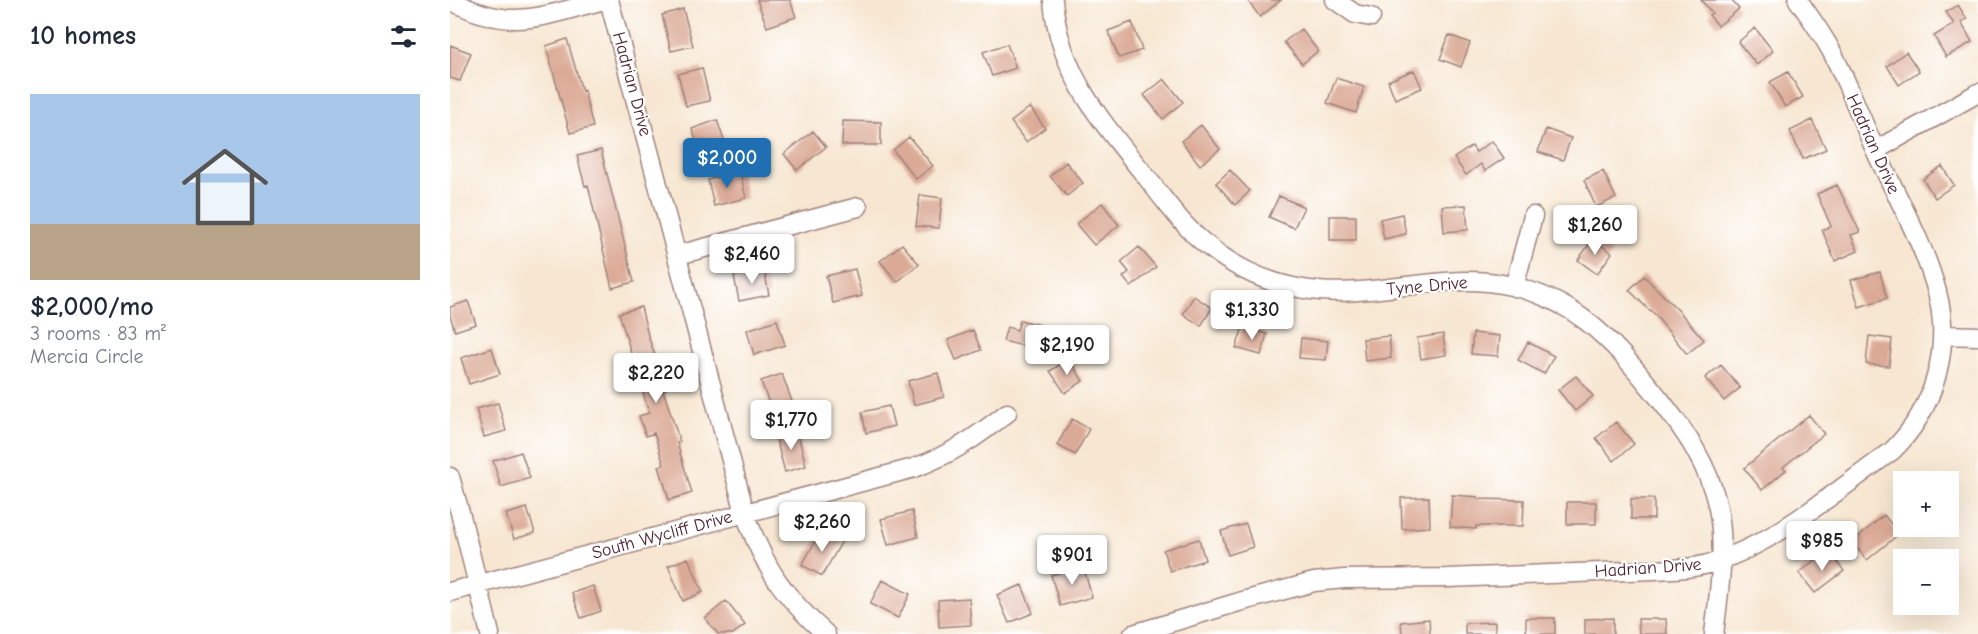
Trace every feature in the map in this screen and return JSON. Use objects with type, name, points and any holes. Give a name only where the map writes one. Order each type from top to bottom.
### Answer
[{"type":"street","points":[[450,0],[494,18],[519,20],[603,0]]},
{"type":"street","name":"Hadrian Drive","points":[[609,0],[745,513],[760,551],[783,590],[803,614],[825,634]]},
{"type":"street","name":"Tyne Drive","points":[[1053,0],[1059,40],[1070,69],[1090,106],[1191,231],[1218,254],[1256,275],[1301,289],[1361,292],[1444,281],[1490,282],[1514,287],[1554,301],[1583,318],[1618,348],[1692,443],[1712,483],[1721,526],[1721,559],[1714,634]]},
{"type":"street","points":[[1335,0],[1355,14],[1371,17]]},
{"type":"street","name":"Hadrian Drive","points":[[1133,634],[1314,582],[1344,579],[1447,578],[1686,568],[1721,559],[1770,537],[1892,451],[1906,437],[1922,413],[1933,389],[1942,348],[1937,292],[1922,251],[1832,53],[1798,0]]},
{"type":"street","points":[[1876,150],[1978,93]]},
{"type":"street","points":[[678,255],[858,207]]},
{"type":"street","points":[[1514,287],[1533,216]]},
{"type":"street","points":[[1942,335],[1978,336]]},
{"type":"street","name":"South Wycliff Drive","points":[[450,592],[914,468],[967,443],[1007,413]]},
{"type":"street","points":[[450,477],[490,634]]},
{"type":"building","points":[[757,0],[790,0],[796,17],[767,27]]},
{"type":"building","points":[[1247,0],[1281,0],[1260,17]]},
{"type":"building","points":[[1701,0],[1731,0],[1739,9],[1718,26],[1709,15],[1712,13]]},
{"type":"building","points":[[1958,5],[1967,19],[1961,22],[1972,42],[1946,57],[1934,36],[1954,24],[1946,12]]},
{"type":"building","points":[[683,9],[693,46],[671,51],[662,15]]},
{"type":"building","points":[[1132,22],[1142,50],[1119,58],[1108,31]]},
{"type":"building","points":[[1755,28],[1773,51],[1757,65],[1738,42]]},
{"type":"building","points":[[1301,29],[1318,51],[1302,64],[1284,42]]},
{"type":"building","points":[[1449,35],[1470,43],[1461,67],[1440,59]]},
{"type":"building","points":[[567,39],[582,91],[584,90],[593,127],[570,133],[546,46]]},
{"type":"building","points":[[1007,44],[1016,68],[992,76],[983,52]]},
{"type":"building","points":[[450,45],[471,53],[460,81],[450,78]]},
{"type":"building","points":[[1906,52],[1919,71],[1899,85],[1887,66]]},
{"type":"building","points":[[702,68],[710,101],[686,106],[678,74]]},
{"type":"building","points":[[1414,70],[1422,88],[1395,99],[1388,81]]},
{"type":"building","points":[[1788,72],[1803,97],[1785,107],[1770,82]]},
{"type":"building","points":[[1336,78],[1364,87],[1356,113],[1327,103]]},
{"type":"building","points":[[1164,79],[1183,102],[1163,119],[1144,95]]},
{"type":"building","points":[[1030,107],[1045,128],[1026,142],[1011,122]]},
{"type":"building","points":[[717,120],[727,149],[702,158],[692,129]]},
{"type":"building","points":[[1812,120],[1826,149],[1803,159],[1790,131]]},
{"type":"building","points":[[843,121],[881,122],[881,145],[842,145]]},
{"type":"building","points":[[1201,125],[1220,149],[1200,165],[1181,141]]},
{"type":"building","points":[[1546,129],[1571,138],[1563,160],[1538,152]]},
{"type":"building","points":[[813,131],[826,147],[797,170],[784,154]]},
{"type":"building","points":[[909,137],[933,166],[916,179],[893,150]]},
{"type":"building","points":[[1492,141],[1504,158],[1485,171],[1481,164],[1466,175],[1454,158],[1472,146],[1476,152]]},
{"type":"building","points":[[601,150],[634,282],[612,288],[588,185],[585,186],[577,156]]},
{"type":"building","points":[[1066,162],[1083,183],[1067,196],[1050,176]]},
{"type":"building","points":[[1942,166],[1954,185],[1935,198],[1923,179]]},
{"type":"building","points":[[1230,170],[1250,191],[1235,205],[1216,183]]},
{"type":"building","points":[[1603,171],[1616,198],[1596,207],[1584,180]]},
{"type":"building","points":[[740,172],[746,198],[714,206],[708,180]]},
{"type":"building","points":[[1837,185],[1860,232],[1851,235],[1858,251],[1835,261],[1822,230],[1831,226],[1817,194]]},
{"type":"building","points":[[920,195],[942,198],[939,228],[916,226]]},
{"type":"building","points":[[1279,196],[1304,207],[1294,228],[1269,217]]},
{"type":"building","points":[[1102,203],[1119,225],[1094,245],[1076,224]]},
{"type":"building","points":[[1466,205],[1468,230],[1444,232],[1442,206]]},
{"type":"building","points":[[1402,214],[1406,234],[1384,239],[1380,219]]},
{"type":"building","points":[[1330,216],[1356,216],[1356,240],[1330,240]]},
{"type":"building","points":[[1593,239],[1612,253],[1597,274],[1578,260]]},
{"type":"building","points":[[902,244],[919,264],[897,282],[880,261]]},
{"type":"building","points":[[1139,247],[1156,267],[1131,287],[1123,277],[1129,272],[1121,262]]},
{"type":"building","points":[[764,269],[769,295],[739,301],[734,276]]},
{"type":"building","points":[[855,269],[862,296],[833,303],[826,276]]},
{"type":"building","points":[[1880,272],[1887,298],[1859,307],[1851,280]]},
{"type":"building","points":[[1644,276],[1704,340],[1687,354],[1651,310],[1629,290]]},
{"type":"building","points":[[1194,296],[1212,308],[1201,326],[1183,314]]},
{"type":"building","points":[[468,301],[476,324],[455,331],[450,316],[450,307]]},
{"type":"building","points":[[641,307],[666,389],[663,390],[680,442],[677,443],[692,493],[669,500],[659,466],[664,465],[654,433],[646,436],[639,416],[649,413],[619,313]]},
{"type":"building","points":[[777,320],[785,345],[754,355],[747,330]]},
{"type":"building","points":[[1020,320],[1045,326],[1039,350],[1003,341],[1007,327],[1017,330]]},
{"type":"building","points":[[1243,327],[1267,334],[1261,355],[1236,348]]},
{"type":"building","points":[[973,330],[981,350],[956,360],[948,340]]},
{"type":"building","points":[[1473,333],[1500,336],[1498,356],[1471,354]]},
{"type":"building","points":[[1443,334],[1446,355],[1421,359],[1417,338]]},
{"type":"building","points":[[1389,336],[1391,358],[1365,361],[1363,339]]},
{"type":"building","points":[[1869,336],[1892,339],[1889,366],[1866,364]]},
{"type":"building","points":[[1301,338],[1328,341],[1326,360],[1299,358]]},
{"type":"building","points":[[1528,342],[1554,356],[1544,374],[1518,360]]},
{"type":"building","points":[[492,348],[500,374],[469,384],[461,358]]},
{"type":"building","points":[[1069,359],[1083,381],[1065,393],[1050,371]]},
{"type":"building","points":[[1721,365],[1740,388],[1724,401],[1705,378]]},
{"type":"building","points":[[938,373],[944,397],[914,405],[908,381]]},
{"type":"building","points":[[782,374],[794,407],[773,415],[761,381]]},
{"type":"building","points":[[1576,376],[1593,396],[1575,411],[1558,390]]},
{"type":"building","points":[[498,403],[506,431],[484,437],[476,409]]},
{"type":"building","points":[[889,406],[894,426],[866,433],[862,412]]},
{"type":"building","points":[[1809,415],[1824,434],[1783,467],[1786,470],[1762,490],[1744,468]]},
{"type":"building","points":[[1072,419],[1089,429],[1075,455],[1057,445]]},
{"type":"building","points":[[1616,422],[1634,444],[1614,461],[1596,438]]},
{"type":"building","points":[[797,430],[806,466],[785,472],[775,435]]},
{"type":"building","points":[[521,452],[530,478],[501,487],[493,461]]},
{"type":"building","points":[[1452,495],[1478,497],[1478,499],[1524,500],[1523,526],[1476,526],[1476,529],[1450,527]]},
{"type":"building","points":[[1429,497],[1430,527],[1402,529],[1401,498]]},
{"type":"building","points":[[1631,499],[1654,499],[1654,519],[1631,519]]},
{"type":"building","points":[[1567,502],[1596,502],[1596,524],[1567,524]]},
{"type":"building","points":[[527,508],[535,533],[514,539],[506,514]]},
{"type":"building","points":[[912,511],[918,537],[888,545],[881,519]]},
{"type":"building","points":[[1884,515],[1893,526],[1893,537],[1895,537],[1867,560],[1852,542]]},
{"type":"building","points":[[1246,524],[1253,547],[1228,555],[1221,531]]},
{"type":"building","points":[[822,530],[842,541],[822,576],[802,565]]},
{"type":"building","points":[[1199,539],[1205,560],[1170,571],[1163,550]]},
{"type":"building","points":[[1828,550],[1844,571],[1815,593],[1799,573]]},
{"type":"building","points":[[688,558],[703,592],[683,601],[668,566]]},
{"type":"building","points":[[1083,566],[1092,597],[1060,606],[1051,575]]},
{"type":"building","points":[[882,580],[910,594],[898,618],[870,604]]},
{"type":"building","points":[[1022,585],[1033,613],[1009,623],[997,595]]},
{"type":"building","points":[[593,586],[601,611],[581,618],[572,593]]},
{"type":"building","points":[[969,598],[971,625],[939,627],[938,600]]},
{"type":"building","points":[[726,601],[745,625],[733,634],[718,634],[705,618]]},
{"type":"building","points":[[1526,618],[1555,618],[1555,634],[1526,634]]},
{"type":"building","points":[[1613,618],[1613,634],[1585,634],[1585,619]]},
{"type":"building","points":[[1429,619],[1430,634],[1402,634],[1401,622]]},
{"type":"building","points":[[1638,619],[1666,619],[1667,634],[1639,634]]},
{"type":"building","points":[[1495,622],[1495,634],[1465,634],[1465,623]]}]
